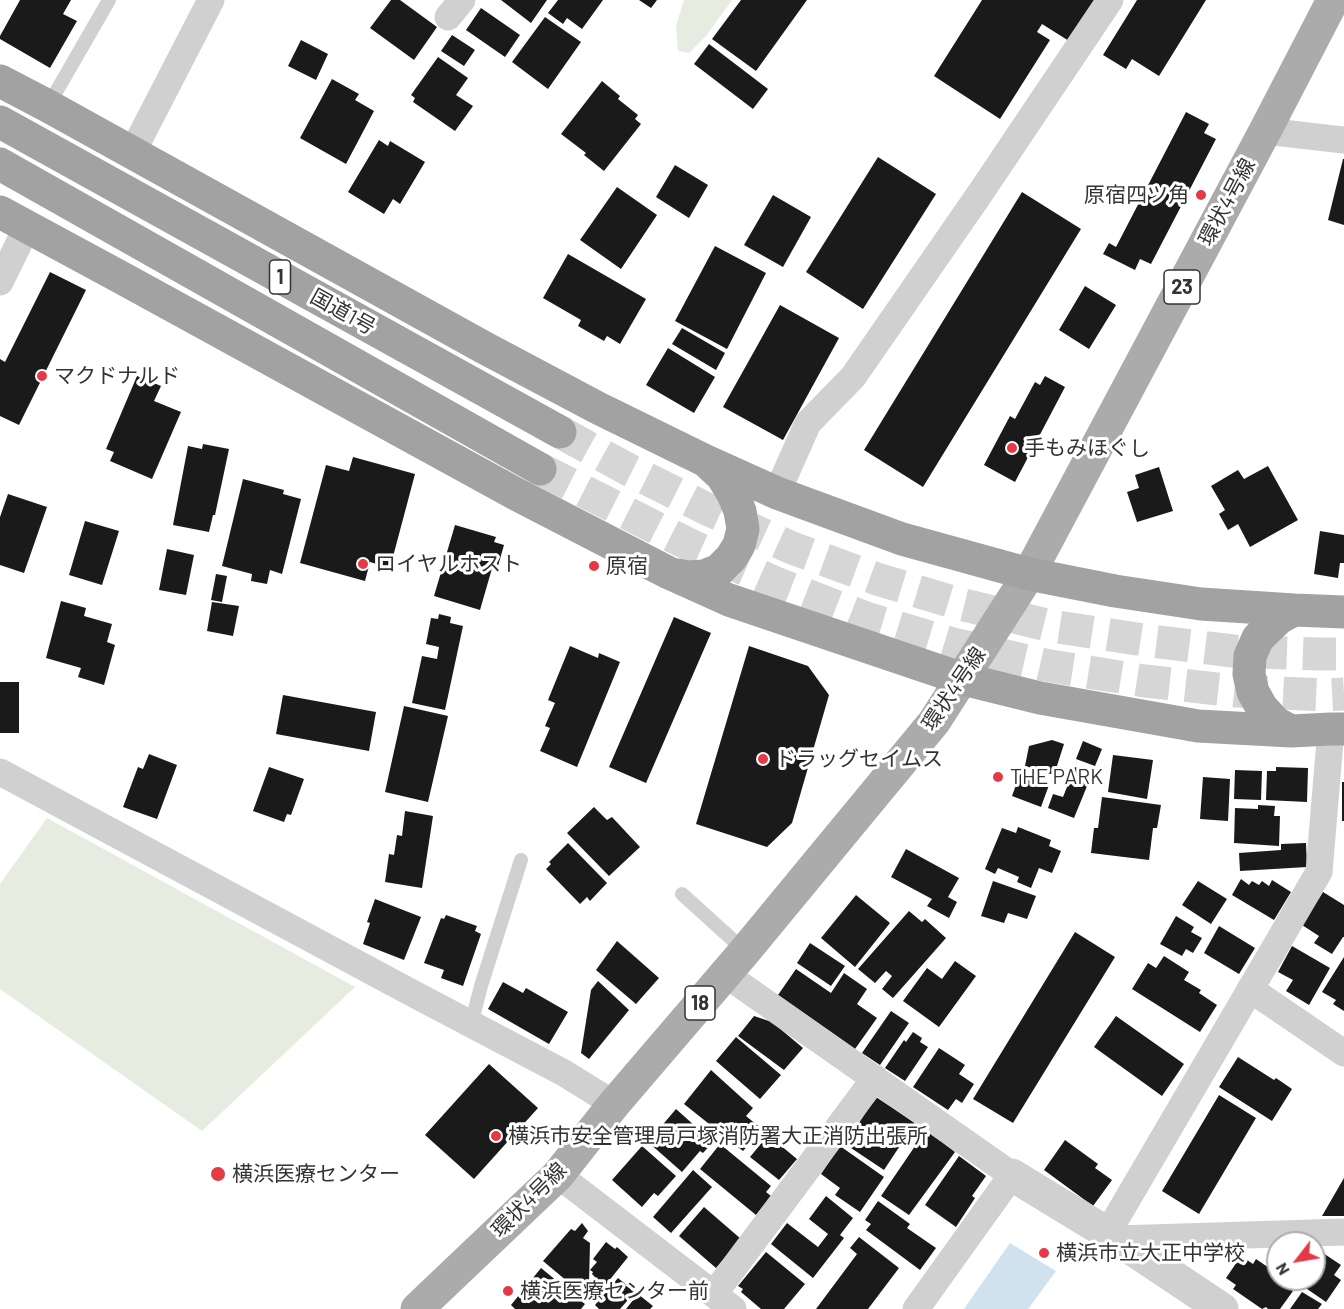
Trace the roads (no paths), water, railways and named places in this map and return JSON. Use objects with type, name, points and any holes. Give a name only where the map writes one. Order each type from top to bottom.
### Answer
[{"type":"highway","points":[[0,81],[598,408],[777,493],[902,539],[1029,574],[1115,591],[1202,604],[1344,612]]},
{"type":"highway","name":"国道1号","points":[[0,122],[560,432]]},
{"type":"highway","name":"国道1号","points":[[0,164],[540,469]]},
{"type":"highway","points":[[13,220],[525,499],[669,573],[729,600],[963,679],[1040,698],[1198,726],[1291,731],[1337,729]]},
{"type":"highway","points":[[669,573],[688,577],[704,576],[719,570],[731,558],[739,545],[743,529],[740,511],[722,476],[706,461]]},
{"type":"highway","points":[[1291,731],[1275,723],[1262,708],[1253,692],[1249,674],[1250,656],[1258,638],[1278,618],[1294,610]]},
{"type":"main road","name":"環状4号線","points":[[417,1309],[558,1175],[614,1104],[735,963],[934,722],[1029,574],[1333,0]]},
{"type":"street","points":[[132,153],[211,0]]},
{"type":"street","points":[[777,493],[808,423],[853,377],[1110,0]]},
{"type":"street","points":[[1265,131],[1344,140]]},
{"type":"street","points":[[0,282],[13,220]]},
{"type":"street","points":[[1112,1236],[1250,989],[1319,872],[1337,729]]},
{"type":"street","points":[[0,772],[564,1073],[614,1104]]},
{"type":"street","points":[[735,963],[875,1078],[1012,1175],[1112,1236],[1222,1309]]},
{"type":"street","points":[[1250,989],[1344,1053]]},
{"type":"street","points":[[558,1175],[724,1301],[875,1078]]},
{"type":"street","points":[[916,1309],[1012,1175]]},
{"type":"street","points":[[1112,1236],[1344,1232]]},
{"type":"lane","points":[[48,106],[109,0]]},
{"type":"lane","points":[[471,1025],[521,860]]},
{"type":"lane","points":[[682,894],[735,963]]},
{"type":"water","points":[[1010,1243],[1056,1271],[1028,1309],[964,1309]]},
{"type":"tunnel","points":[[560,432],[631,471],[792,548],[877,579],[956,603],[1051,626],[1144,640],[1233,651],[1344,654]]},
{"type":"tunnel","points":[[540,469],[692,546],[778,584],[866,618],[953,644],[1050,666],[1145,681],[1236,691],[1344,694]]},
{"type":"place","name":"原宿四ツ角","points":[[1201,195]]},
{"type":"place","name":"マクドナルド","points":[[42,376]]},
{"type":"place","name":"手もみほぐし","points":[[1012,448]]},
{"type":"place","name":"ロイヤルホスト","points":[[363,564]]},
{"type":"place","name":"原宿","points":[[594,566]]},
{"type":"place","name":"ドラッグセイムス","points":[[763,759]]},
{"type":"place","name":"THE PARK","points":[[998,777]]},
{"type":"place","name":"横浜市安全管理局戸塚消防署大正消防出張所","points":[[496,1136]]},
{"type":"place","name":"横浜医療センター","points":[[218,1174]]},
{"type":"place","name":"横浜市立大正中学校","points":[[1044,1253]]},
{"type":"place","name":"横浜医療センター前","points":[[508,1291]]}]
